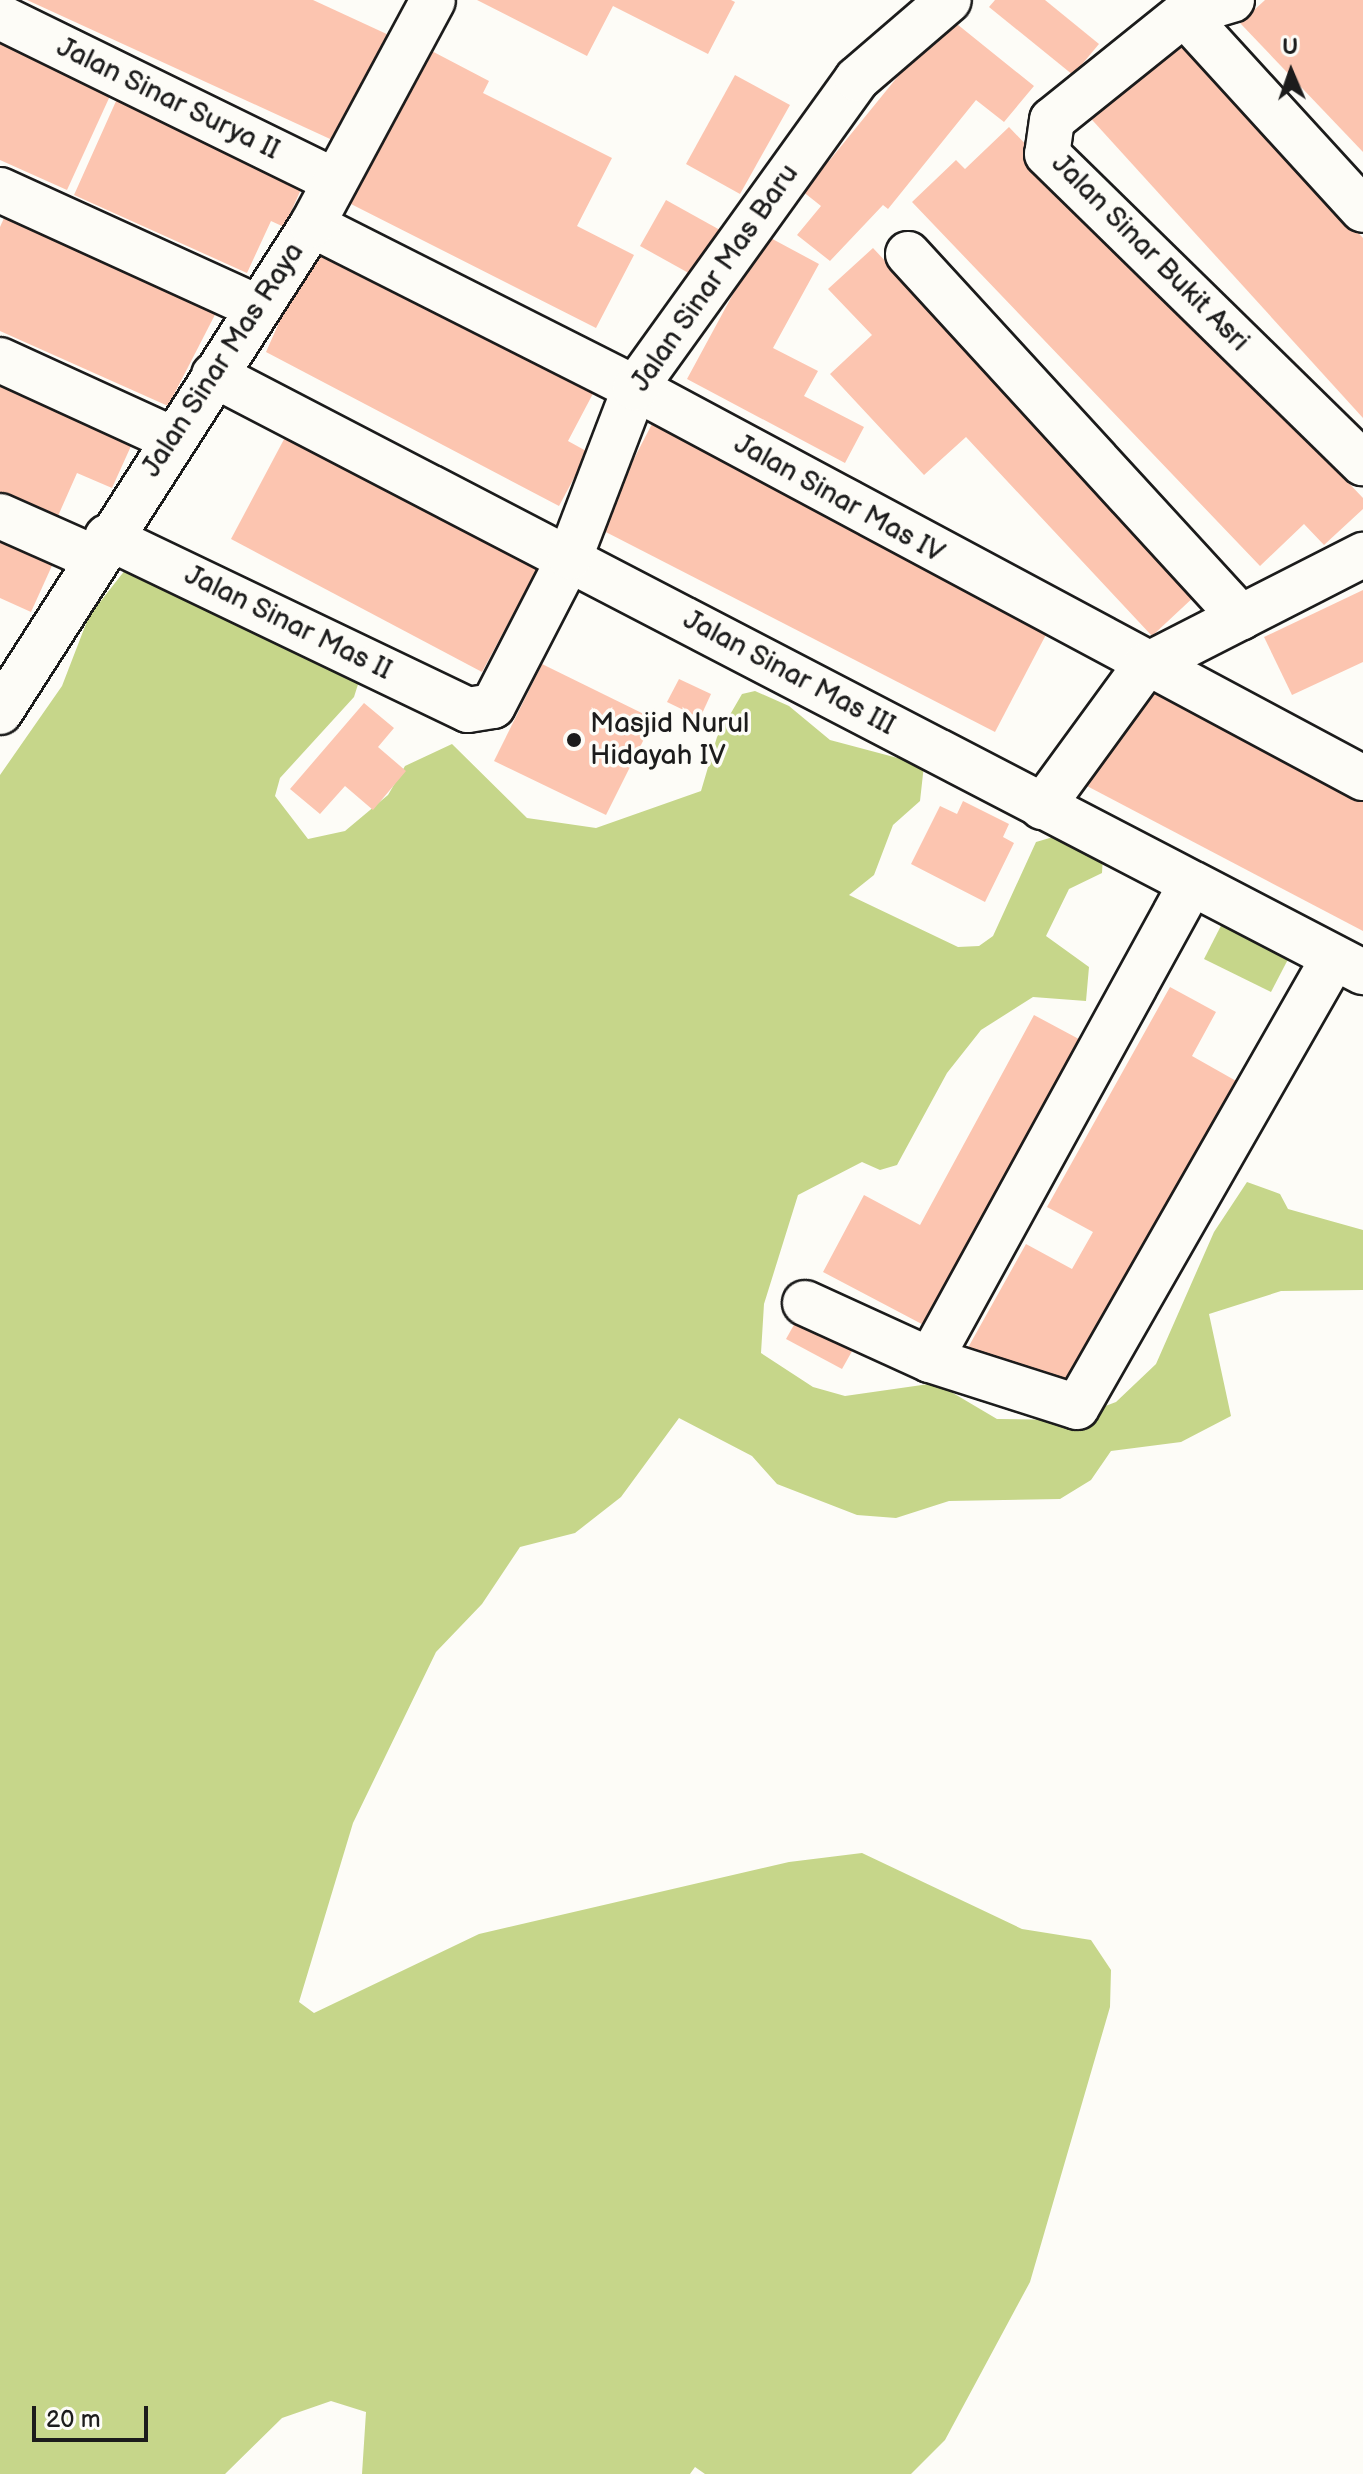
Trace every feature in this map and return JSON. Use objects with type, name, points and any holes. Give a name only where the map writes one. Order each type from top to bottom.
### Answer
[{"type":"street","name":"Jalan Sinar Mas Baru","points":[[468,710],[493,706],[570,557],[635,388],[857,79],[949,0]]},
{"type":"street","name":"Jalan Sinar Bukit Asri","points":[[1232,0],[1184,14],[1052,120],[1047,154],[1363,463]]},
{"type":"street","name":"Jalan Sinar Mas Raya","points":[[4,698],[170,438],[312,225],[418,5]]},
{"type":"street","points":[[1184,14],[1363,210]]},
{"type":"street","name":"Jalan Sinar Surya II","points":[[0,17],[335,181]]},
{"type":"street","points":[[0,190],[257,307]]},
{"type":"street","name":"Jalan Sinar Mas IV","points":[[312,225],[635,388],[1145,666],[1353,763]]},
{"type":"street","points":[[908,254],[1241,618]]},
{"type":"street","points":[[0,360],[170,438]]},
{"type":"street","name":"Jalan Sinar Mas III","points":[[214,375],[570,557],[1348,965]]},
{"type":"street","name":"Jalan Sinar Mas II","points":[[0,516],[101,547],[468,710]]},
{"type":"street","points":[[1042,807],[1145,666],[1363,555]]},
{"type":"street","points":[[930,1360],[1191,884]]},
{"type":"street","points":[[805,1303],[930,1360],[1077,1407],[1348,965]]},
{"type":"green space","points":[[133,560],[360,678],[354,697],[280,778],[275,796],[308,839],[345,831],[388,795],[405,766],[452,744],[527,818],[596,828],[701,791],[717,737],[742,694],[755,691],[789,706],[830,740],[924,765],[920,801],[893,825],[874,875],[849,895],[958,947],[979,946],[993,936],[1036,842],[1060,835],[1103,856],[1102,873],[1069,889],[1046,936],[1089,967],[1086,1001],[1033,997],[981,1030],[947,1073],[897,1165],[880,1170],[862,1162],[798,1195],[764,1304],[761,1353],[813,1387],[845,1396],[936,1383],[997,1419],[1068,1420],[1116,1402],[1156,1364],[1214,1232],[1247,1182],[1280,1194],[1288,1209],[1363,1230],[1363,1290],[1281,1291],[1209,1314],[1231,1416],[1181,1442],[1111,1451],[1091,1480],[1060,1499],[949,1501],[896,1518],[857,1515],[777,1484],[752,1456],[679,1418],[621,1497],[575,1533],[520,1547],[482,1604],[436,1652],[353,1823],[299,2002],[314,2013],[479,1934],[789,1862],[862,1853],[1022,1929],[1091,1940],[1111,1970],[1110,2007],[1030,2282],[945,2440],[911,2474],[705,2474],[695,2467],[690,2474],[362,2474],[366,2412],[331,2401],[282,2418],[225,2474],[0,2474],[0,775],[62,686],[89,616]]},
{"type":"green space","points":[[1229,910],[1296,944],[1271,992],[1204,959]]},
{"type":"building","points":[[27,0],[313,0],[391,36],[341,144]]},
{"type":"building","points":[[477,0],[735,2],[708,54],[613,6],[587,56]]},
{"type":"building","points":[[995,0],[1045,0],[1099,44],[1073,75],[989,7]]},
{"type":"building","points":[[1265,0],[1363,0],[1363,152],[1240,23]]},
{"type":"building","points":[[947,16],[1034,86],[1004,122],[976,100],[888,209],[883,205],[830,261],[797,235],[821,206],[792,183],[817,152],[829,161]]},
{"type":"building","points":[[1174,31],[1363,238],[1363,418],[1084,111]]},
{"type":"building","points":[[0,33],[115,85],[67,190],[0,160]]},
{"type":"building","points":[[426,48],[489,81],[483,93],[612,158],[577,226],[634,255],[596,328],[347,202]]},
{"type":"building","points":[[735,75],[790,105],[740,194],[686,164]]},
{"type":"building","points":[[121,90],[308,174],[284,227],[271,221],[247,273],[74,195]]},
{"type":"building","points":[[1009,127],[1363,498],[1363,509],[1324,545],[1304,524],[1260,566],[912,202],[956,160],[965,169]]},
{"type":"building","points":[[666,200],[720,230],[694,276],[640,246]]},
{"type":"building","points":[[8,209],[221,303],[168,406],[0,331],[0,227]]},
{"type":"building","points":[[765,235],[819,264],[773,348],[818,371],[804,396],[864,427],[845,463],[687,379]]},
{"type":"building","points":[[316,239],[597,386],[568,441],[588,452],[559,506],[266,352]]},
{"type":"building","points":[[873,248],[1197,594],[1152,636],[966,437],[924,475],[830,374],[872,335],[828,289]]},
{"type":"building","points":[[0,374],[136,435],[112,488],[77,473],[54,525],[0,501]]},
{"type":"building","points":[[653,422],[1050,627],[995,732],[598,528]]},
{"type":"building","points":[[290,428],[541,562],[482,672],[231,539]]},
{"type":"building","points":[[0,534],[55,559],[31,612],[0,598]]},
{"type":"building","points":[[1363,590],[1363,662],[1292,695],[1264,637]]},
{"type":"building","name":"Masjid Nurul Hidayah IV","points":[[542,664],[654,719],[606,815],[494,761]]},
{"type":"building","points":[[679,679],[711,694],[700,718],[667,702]]},
{"type":"building","points":[[1141,684],[1363,801],[1363,931],[1087,786]]},
{"type":"building","points":[[364,703],[394,728],[378,747],[406,771],[373,810],[345,786],[320,814],[290,789]]},
{"type":"building","points":[[963,801],[1009,824],[1003,837],[1014,843],[985,902],[911,864],[940,806],[957,814]]},
{"type":"building","points":[[1170,987],[1216,1012],[1192,1056],[1238,1082],[1058,1404],[965,1353],[1026,1244],[1072,1269],[1093,1232],[1047,1207]]},
{"type":"building","points":[[1034,1015],[1090,1045],[935,1331],[823,1272],[864,1195],[920,1225]]},
{"type":"building","points":[[804,1307],[860,1337],[842,1369],[786,1339]]},
{"type":"place","name":"Masjid Nurul Hidayah IV","points":[[574,740]]}]
